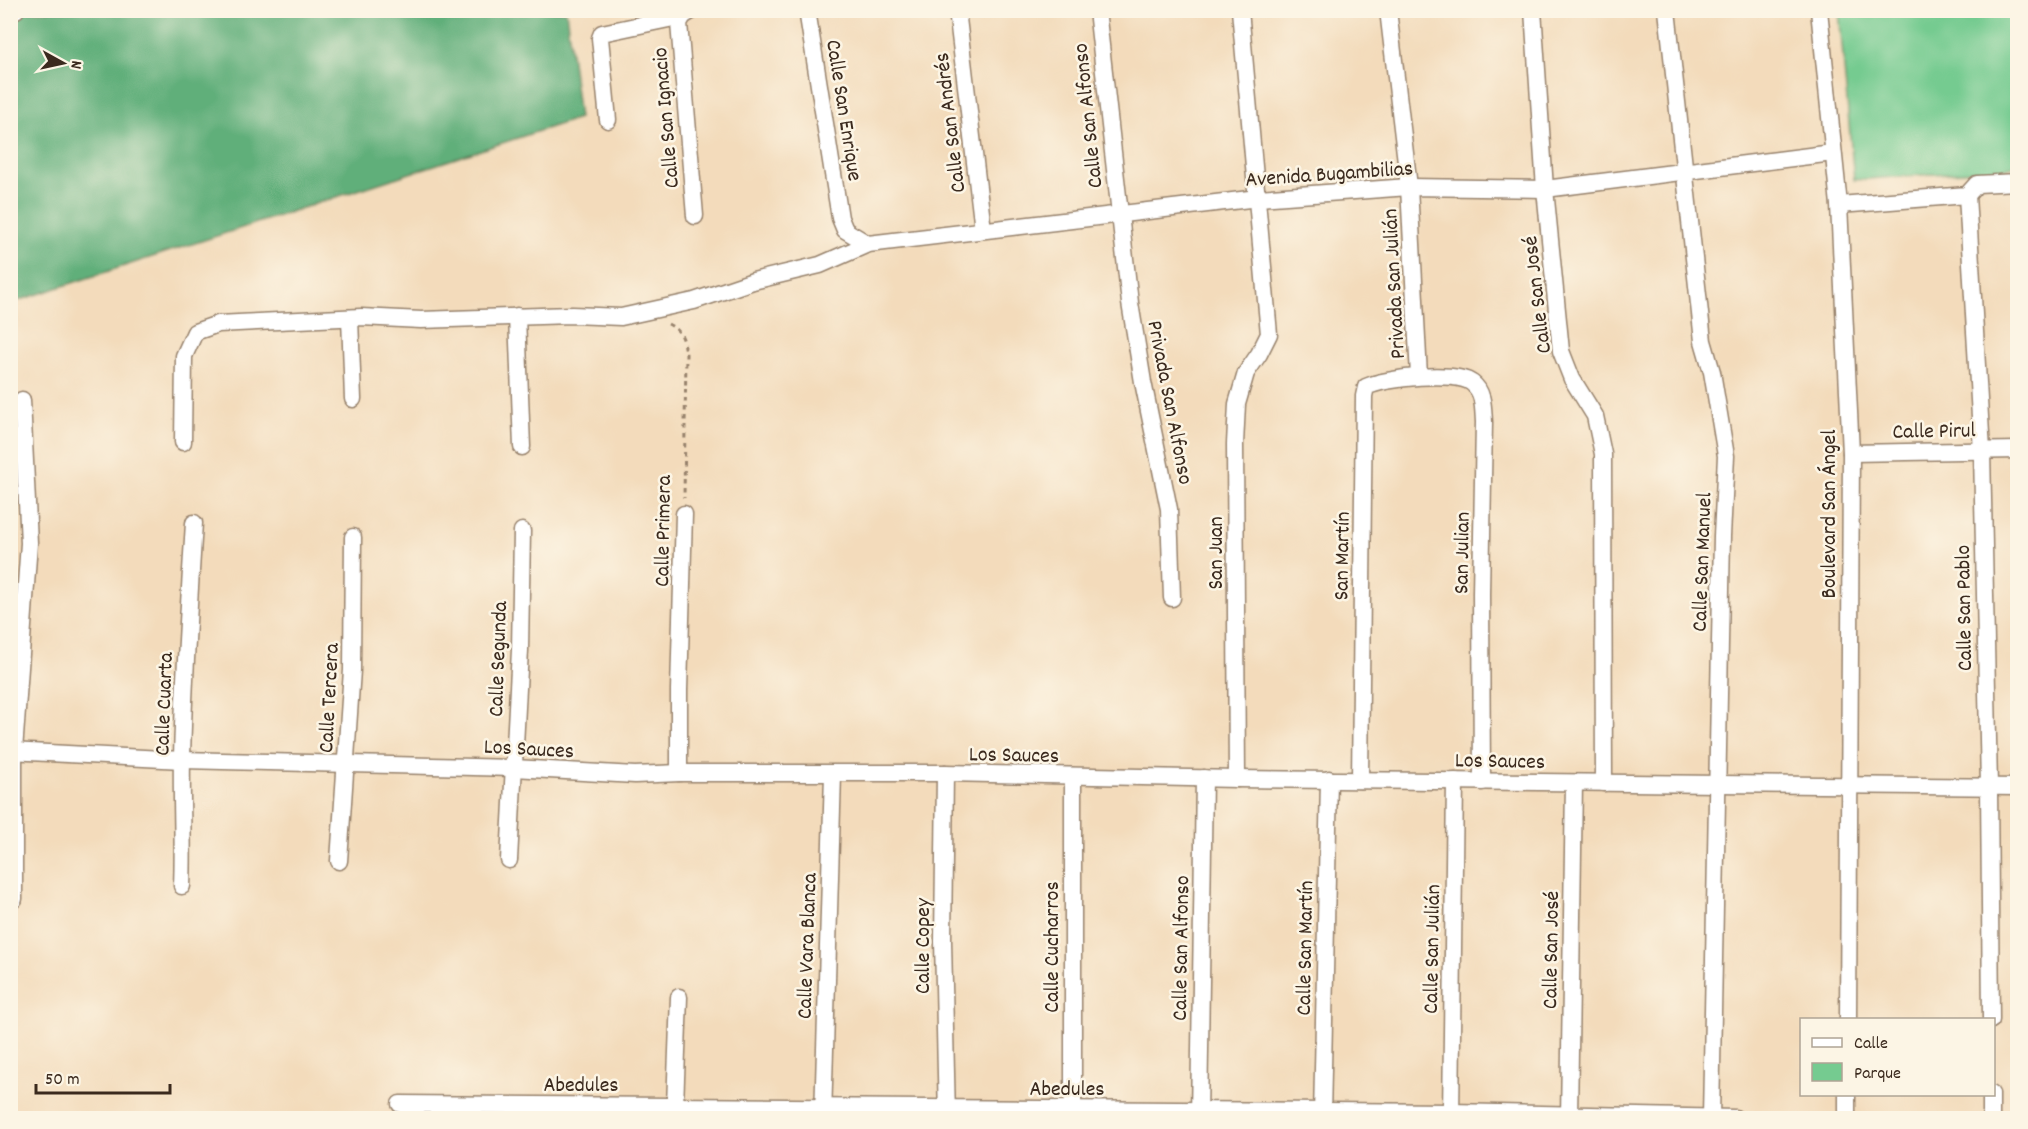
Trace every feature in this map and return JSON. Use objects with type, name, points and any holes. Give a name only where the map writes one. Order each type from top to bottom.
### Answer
[{"type":"street","points":[[10,12],[16,10]]},
{"type":"street","name":"Calle San Enrique","points":[[807,10],[840,218],[845,230],[868,244]]},
{"type":"street","name":"Calle San Andrés","points":[[957,10],[983,230]]},
{"type":"street","name":"Calle San Alfonso","points":[[1097,10],[1120,216]]},
{"type":"street","points":[[1240,10],[1258,198]]},
{"type":"street","name":"Privada San Julián","points":[[1388,10],[1409,187],[1419,376]]},
{"type":"street","name":"Calle San José","points":[[1533,10],[1545,189],[1561,351],[1572,379],[1595,416],[1603,454],[1604,783]]},
{"type":"street","name":"Calle San Manuel","points":[[1667,10],[1703,341],[1712,372],[1726,456],[1722,536],[1711,1118]]},
{"type":"street","name":"Boulevard San Ángel","points":[[1819,10],[1839,205],[1851,453],[1848,1018]]},
{"type":"street","points":[[608,120],[600,38],[602,33],[688,14]]},
{"type":"street","name":"Calle San Ignacio","points":[[688,14],[679,23],[695,216]]},
{"type":"street","name":"Avenida Bugambilias","points":[[183,442],[184,356],[195,332],[218,324],[350,318],[421,320],[517,316],[621,317],[694,301],[753,281],[820,265],[868,244],[1258,198],[1409,187],[1545,189],[1833,153]]},
{"type":"street","points":[[1839,205],[1967,195],[1977,184],[2018,183]]},
{"type":"street","name":"Calle San Pablo","points":[[1967,195],[1982,451],[1989,787],[1990,1018]]},
{"type":"street","name":"San Juan","points":[[1238,779],[1235,455],[1237,404],[1246,373],[1269,333],[1258,198]]},
{"type":"street","name":"Privada San Alfonso","points":[[1120,216],[1130,303],[1143,382],[1169,509],[1172,598]]},
{"type":"street","points":[[517,316],[522,447]]},
{"type":"street","points":[[350,318],[353,399]]},
{"type":"street","name":"San Martín","points":[[1360,780],[1364,396],[1366,387],[1375,383],[1419,376]]},
{"type":"street","name":"San Julian","points":[[1419,376],[1459,378],[1472,382],[1482,396],[1484,422],[1481,594],[1482,782]]},
{"type":"street","points":[[14,899],[12,751],[29,543],[22,400]]},
{"type":"street","name":"Calle Pirul","points":[[1851,453],[2018,450]]},
{"type":"street","name":"Calle Primera","points":[[680,773],[679,690],[684,514]]},
{"type":"street","name":"Calle Cuarta","points":[[182,886],[184,842],[182,760],[194,523]]},
{"type":"street","name":"Calle Segunda","points":[[509,860],[520,650],[522,531]]},
{"type":"street","name":"Calle Tercera","points":[[339,861],[352,670],[353,537]]},
{"type":"street","name":"Los Sauces","points":[[12,751],[182,760],[514,768],[635,775],[945,773],[1238,779],[2018,787]]},
{"type":"street","name":"Calle Copey","points":[[945,773],[943,941],[947,1113]]},
{"type":"street","name":"Calle Vara Blanca","points":[[823,1113],[833,774]]},
{"type":"street","name":"Calle Cucharros","points":[[1073,776],[1073,1114]]},
{"type":"street","name":"Calle San Alfonso","points":[[1199,1114],[1204,778]]},
{"type":"street","name":"Calle San Martín","points":[[1322,1115],[1329,779]]},
{"type":"street","name":"Calle San Julián","points":[[1451,1115],[1455,781]]},
{"type":"street","name":"Calle San José","points":[[1569,1117],[1575,783]]},
{"type":"street","points":[[675,1106],[679,997]]},
{"type":"street","points":[[1847,1096],[1847,1119]]},
{"type":"street","points":[[1991,1096],[1991,1119]]},
{"type":"street","name":"Abedules","points":[[400,1104],[579,1112],[675,1106],[700,1112],[1451,1115],[1735,1119]]},
{"type":"path","name":"Calle Primera","points":[[644,313],[680,330],[684,339],[686,354],[684,514]]},
{"type":"green space","points":[[10,11],[566,11],[579,118],[11,303]]},
{"type":"green space","points":[[1839,11],[2017,11],[2017,165],[2003,169],[1854,180]]}]
